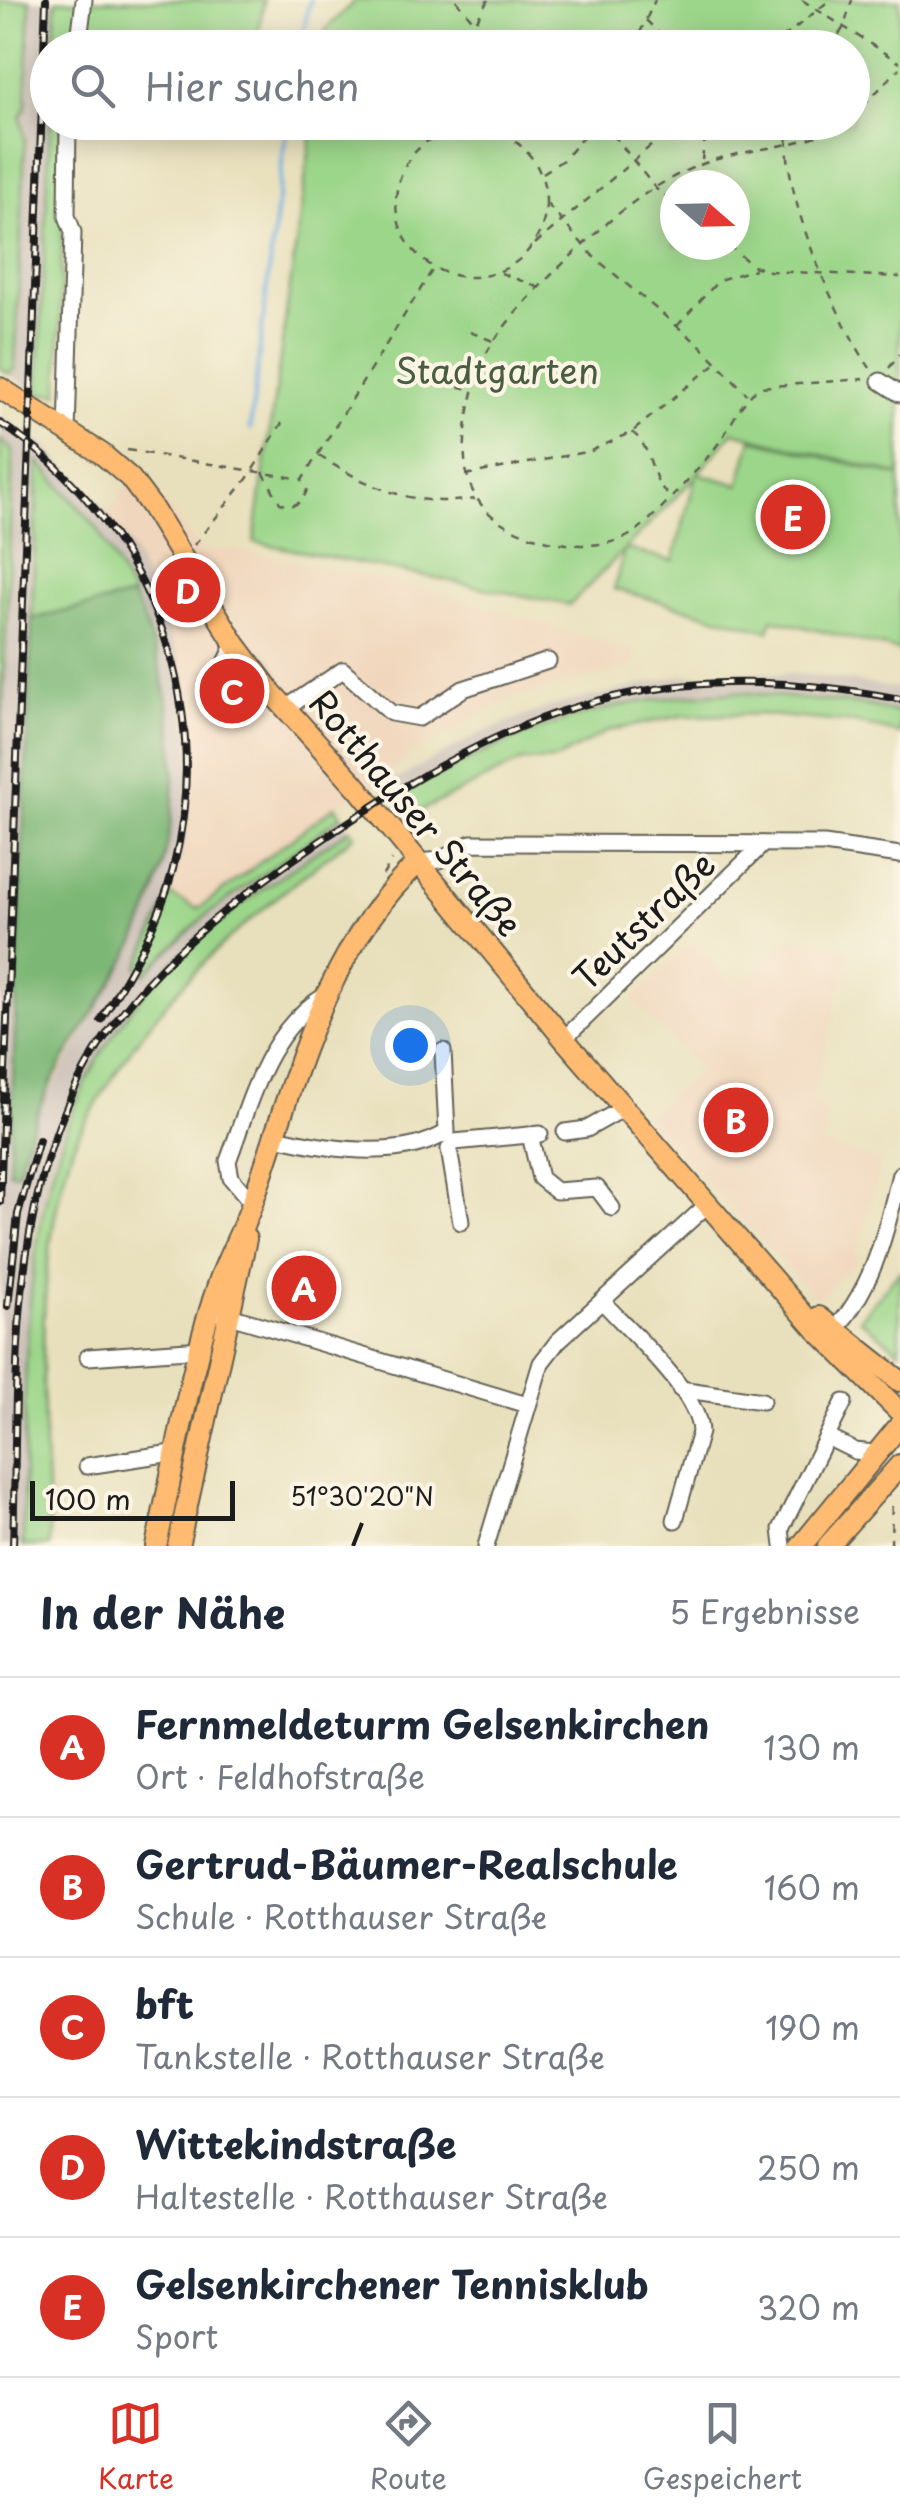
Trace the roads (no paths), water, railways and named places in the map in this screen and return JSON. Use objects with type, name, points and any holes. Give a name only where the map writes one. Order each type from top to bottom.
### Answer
[{"type":"main road","name":"Rotthauser Straße","points":[[0,388],[102,454],[151,506],[235,644],[278,700],[707,1204],[900,1412]]},
{"type":"main road","points":[[178,1546],[221,1313],[272,1136],[329,993],[373,917],[401,878],[419,862]]},
{"type":"main road","points":[[156,1546],[202,1349],[221,1313]]},
{"type":"main road","name":"Rotthauser Straße","points":[[831,1334],[900,1381]]},
{"type":"main road","points":[[801,1546],[900,1425]]},
{"type":"main road","points":[[828,1546],[900,1465]]},
{"type":"street","points":[[80,30],[84,0]]},
{"type":"street","points":[[66,433],[73,232],[66,216],[68,140]]},
{"type":"street","points":[[880,382],[900,394]]},
{"type":"street","points":[[235,644],[221,673],[247,703],[278,700],[343,670],[392,713],[420,718],[463,689],[548,661]]},
{"type":"street","points":[[419,862],[440,860],[471,843],[824,844],[900,855]]},
{"type":"street","name":"Teutstraße","points":[[564,1038],[763,844]]},
{"type":"street","points":[[252,1203],[232,1178],[228,1161],[276,1042],[304,1008],[329,993]]},
{"type":"street","points":[[272,1136],[355,1149],[428,1144],[447,1132],[443,1051]]},
{"type":"street","points":[[565,1132],[587,1129],[624,1108]]},
{"type":"street","points":[[461,1222],[449,1150],[454,1142],[535,1134],[540,1178],[556,1191],[597,1188],[612,1208]]},
{"type":"street","points":[[831,1334],[880,1255],[900,1174]]},
{"type":"street","points":[[486,1546],[541,1364],[602,1301],[707,1204]]},
{"type":"street","points":[[602,1301],[696,1409],[700,1432],[675,1520]]},
{"type":"street","points":[[221,1313],[527,1405]]},
{"type":"street","points":[[88,1357],[202,1349]]},
{"type":"street","points":[[680,1389],[762,1401]]},
{"type":"street","points":[[783,1546],[782,1529],[844,1402]]},
{"type":"street","points":[[827,1437],[854,1450],[874,1453]]},
{"type":"street","points":[[86,1466],[178,1452]]},
{"type":"waterway","points":[[304,30],[310,0]]},
{"type":"waterway","points":[[250,429],[285,140]]},
{"type":"railway","points":[[45,30],[46,0]]},
{"type":"railway","points":[[0,1202],[41,140]]},
{"type":"railway","points":[[0,423],[51,463],[95,509],[130,561],[158,618],[176,679],[185,741],[184,805],[173,869],[152,928],[101,1020]]},
{"type":"railway","points":[[13,1546],[19,1323],[34,1212],[48,1158],[86,1067],[134,998],[162,967],[225,910],[369,808],[440,766],[509,732],[578,706],[650,690],[726,683],[808,686],[900,699]]},
{"type":"railway","points":[[8,1306],[18,1214],[39,1140]]},
{"type":"place","name":"Gelsenkirchener Tennisklub","points":[[793,517]]},
{"type":"place","name":"Wittekindstraße","points":[[188,590]]},
{"type":"place","name":"bft","points":[[232,691]]},
{"type":"place","name":"Gertrud-Bäumer-Realschule","points":[[736,1120]]},
{"type":"place","name":"Fernmeldeturm Gelsenkirchen","points":[[304,1288]]},
{"type":"park label","name":"Stadtgarten","points":[[497,369]]}]
